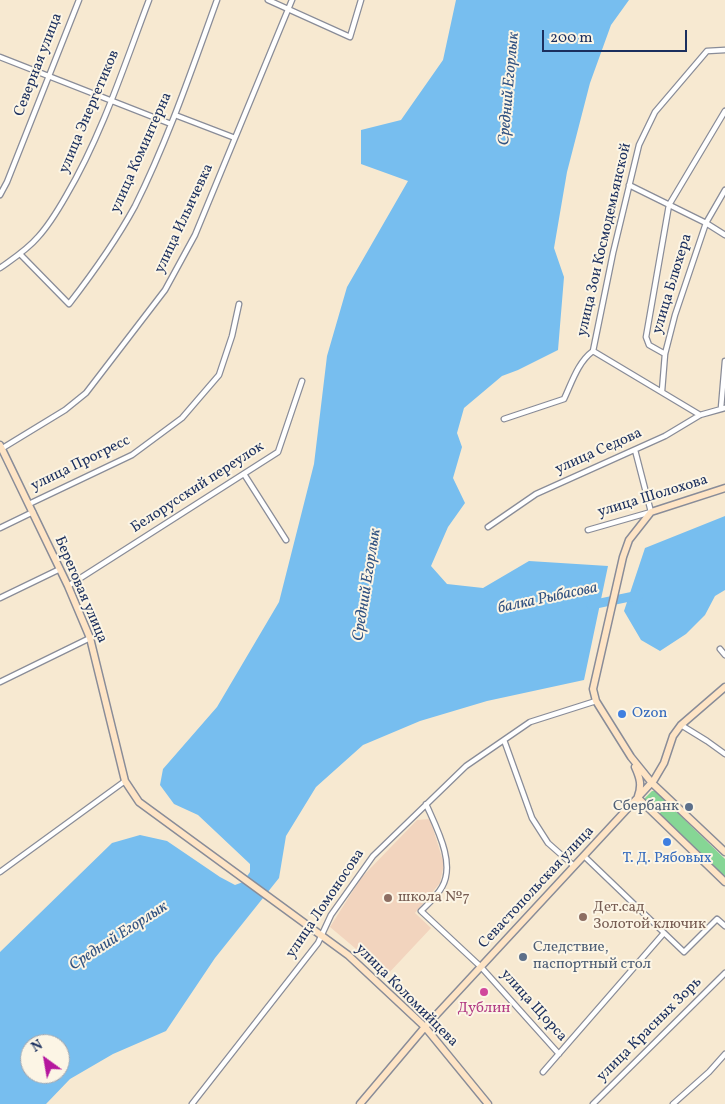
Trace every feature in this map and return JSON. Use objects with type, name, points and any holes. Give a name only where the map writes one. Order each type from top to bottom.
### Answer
[{"type":"main road","name":"Береговая улица","points":[[1,448],[68,586],[90,638],[125,781],[139,802],[238,874]]},
{"type":"main road","name":"улица Шолохова","points":[[651,512],[725,488]]},
{"type":"main road","points":[[651,512],[629,540],[623,556],[593,689],[596,701],[631,757],[640,776],[641,787],[638,798],[725,882]]},
{"type":"main road","name":"Севастопольская улица","points":[[360,1104],[424,1027],[652,783],[664,763],[673,736],[681,725],[725,687]]},
{"type":"main road","points":[[631,757],[652,783],[725,852]]},
{"type":"main road","name":"улица Коломийцева","points":[[238,874],[322,935],[370,974],[424,1027],[488,1104]]},
{"type":"street","name":"Северная улица","points":[[0,195],[7,182],[78,0]]},
{"type":"street","name":"улица Энергетиков","points":[[0,268],[21,255],[40,236],[76,179],[95,140],[148,0]]},
{"type":"street","name":"улица Коминтерна","points":[[21,255],[68,304],[103,260],[134,206],[172,124],[217,0]]},
{"type":"street","points":[[268,0],[350,37],[361,0]]},
{"type":"street","name":"улица Ильичевка","points":[[1,448],[65,410],[86,393],[165,290],[194,235],[292,0]]},
{"type":"street","name":"улица Зои Космодемьянской","points":[[700,415],[593,351],[639,145],[656,112],[708,51],[725,50]]},
{"type":"street","points":[[0,57],[172,124]]},
{"type":"street","points":[[665,354],[649,344],[646,337],[669,205],[725,111]]},
{"type":"street","points":[[175,115],[235,138]]},
{"type":"street","points":[[629,185],[706,223],[725,235]]},
{"type":"street","name":"улица Блюхера","points":[[662,391],[665,354],[675,315],[706,223],[725,190]]},
{"type":"street","name":"улица Прогресс","points":[[29,504],[132,455],[182,418],[219,375],[232,336],[239,304]]},
{"type":"street","points":[[504,419],[564,399],[584,357],[593,351]]},
{"type":"street","points":[[723,408],[725,361]]},
{"type":"street","name":"Белорусский переулок","points":[[68,586],[278,452],[302,381]]},
{"type":"street","name":"улица Седова","points":[[488,528],[536,494],[665,436],[700,415],[723,408]]},
{"type":"street","points":[[635,450],[651,512]]},
{"type":"street","points":[[244,474],[286,540]]},
{"type":"street","name":"улица Прогресс","points":[[0,528],[33,512]]},
{"type":"street","name":"улица Шолохова","points":[[588,530],[651,512]]},
{"type":"street","points":[[0,598],[60,569]]},
{"type":"street","points":[[0,682],[90,638]]},
{"type":"street","points":[[720,649],[725,655]]},
{"type":"street","name":"улица Ломоносова","points":[[192,1104],[318,943],[331,915],[373,856],[466,766],[530,722],[596,701]]},
{"type":"street","points":[[681,725],[707,740],[725,754]]},
{"type":"street","points":[[504,740],[532,818],[548,843],[574,866]]},
{"type":"street","points":[[0,872],[125,781]]},
{"type":"street","name":"улица Щорса","points":[[426,804],[446,855],[446,875],[442,887],[421,912],[481,966],[559,1054]]},
{"type":"street","points":[[584,856],[684,952],[717,919],[725,926]]},
{"type":"street","name":"улица Щорса","points":[[543,1072],[664,933]]},
{"type":"street","name":"улица Красных Зорь","points":[[593,1104],[725,973]]},
{"type":"street","points":[[673,1104],[709,1072],[725,1054]]},
{"type":"shaded area","name":"школа №7","points":[[430,819],[444,864],[440,883],[415,913],[431,928],[387,975],[330,927],[361,878],[417,820]]},
{"type":"green space","points":[[652,791],[655,791],[725,859],[725,878],[645,801],[645,798]]},
{"type":"water","name":"Средний Егорлык","points":[[456,0],[629,0],[611,25],[590,83],[567,172],[554,248],[564,277],[558,350],[502,376],[464,408],[457,433],[462,447],[453,478],[465,503],[448,527],[431,566],[447,584],[483,588],[529,561],[608,566],[584,680],[487,701],[420,721],[363,745],[316,787],[286,836],[279,878],[215,958],[166,1031],[113,1054],[70,1079],[70,1034],[20,1034],[20,1084],[65,1084],[46,1104],[0,1104],[0,952],[112,843],[140,835],[167,841],[235,885],[243,882],[250,872],[250,864],[198,815],[174,804],[160,785],[163,769],[217,707],[279,602],[314,464],[327,356],[347,287],[408,181],[361,164],[361,130],[401,120],[443,60]]},
{"type":"water","points":[[725,516],[725,590],[715,596],[705,615],[686,634],[660,651],[641,640],[624,611],[645,548]]},
{"type":"waterway","name":"балка Рыбасова","points":[[591,605],[639,595]]},
{"type":"place","name":"Ozon","points":[[622,714]]},
{"type":"place","name":"Сбербанк","points":[[689,807]]},
{"type":"place","name":"Т. Д. Рябовых","points":[[667,842]]},
{"type":"place","name":"школа №7","points":[[388,898]]},
{"type":"place","name":"Дет.сад Золотой ключик","points":[[583,917]]},
{"type":"place","name":"Следствие, паспортный стол","points":[[523,957]]},
{"type":"place","name":"Дублин","points":[[484,992]]}]
